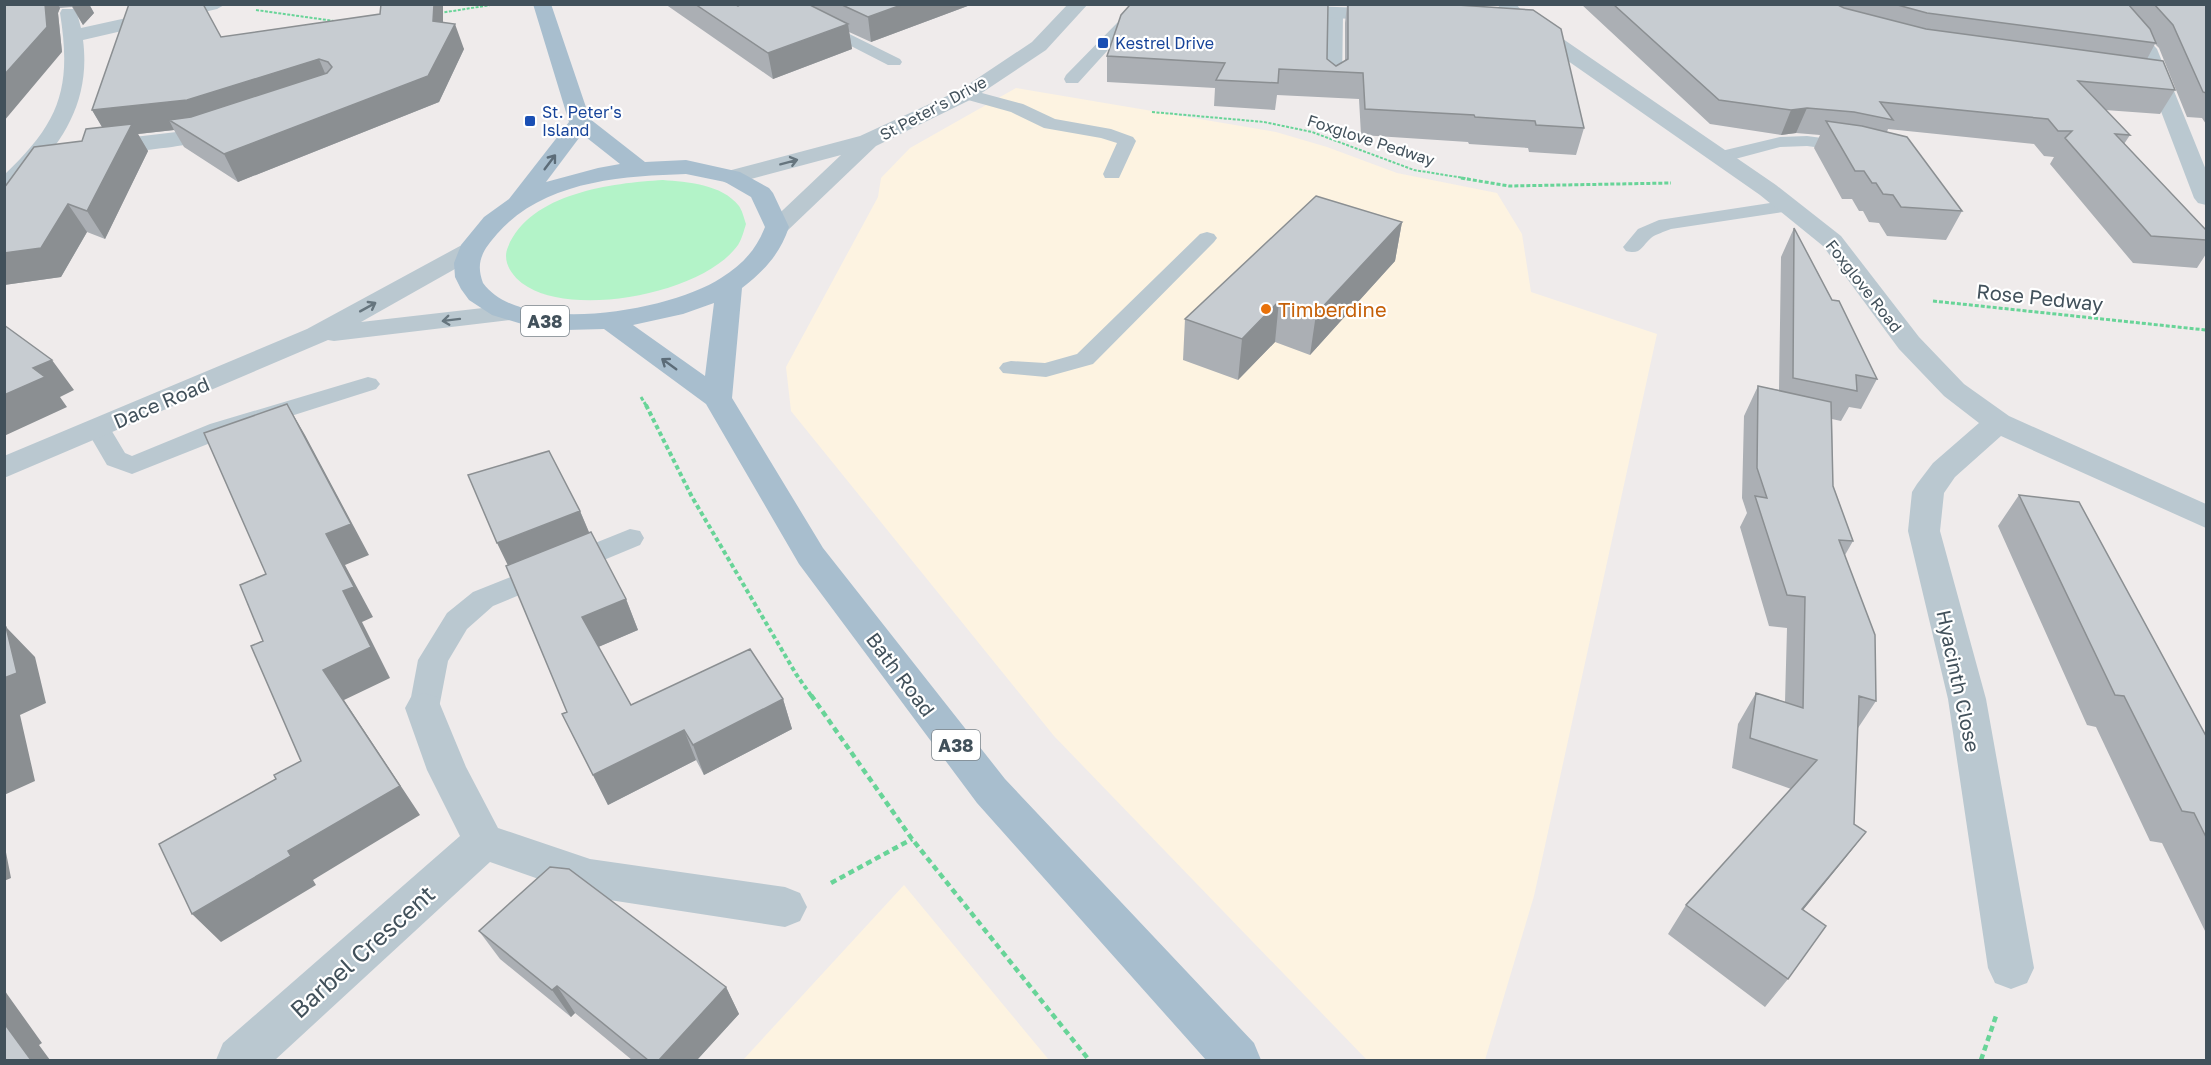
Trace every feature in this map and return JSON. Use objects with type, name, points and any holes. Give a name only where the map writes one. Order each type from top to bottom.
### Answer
[{"type":"main road","points":[[542,4],[580,122],[639,168]]},
{"type":"main road","points":[[520,202],[580,122]]},
{"type":"main road","points":[[468,251],[488,224],[520,202],[563,183],[612,171],[639,168],[686,167],[732,177],[761,193],[777,227]]},
{"type":"main road","name":"A38","points":[[468,251],[465,268],[477,294],[509,313],[554,322],[611,322],[681,307],[729,285],[765,254],[777,227]]},
{"type":"main road","points":[[717,398],[729,285]]},
{"type":"main road","name":"Bath Road","points":[[611,322],[717,398],[811,556],[991,791],[1237,1060]]},
{"type":"street","points":[[73,36],[216,4]]},
{"type":"street","name":"St Peter's Drive","points":[[732,177],[868,141],[967,94],[1039,46],[1079,4]]},
{"type":"street","points":[[2106,4],[2148,49],[2157,78],[2201,171],[2206,198]]},
{"type":"street","points":[[1265,10],[1414,15]]},
{"type":"street","name":"Foxglove Road","points":[[1505,12],[1790,206],[1832,241],[1909,344],[1946,382],[1998,423],[2206,517]]},
{"type":"street","points":[[4,188],[40,154],[67,110],[75,69],[69,13]]},
{"type":"street","points":[[2134,75],[2157,78]]},
{"type":"street","points":[[85,150],[205,135],[239,124]]},
{"type":"street","name":"St Peter's Drive","points":[[777,227],[868,141]]},
{"type":"street","points":[[40,154],[62,152]]},
{"type":"street","name":"Dace Road","points":[[4,468],[317,335],[468,251]]},
{"type":"street","name":"Dace Road","points":[[317,335],[509,313]]},
{"type":"street","name":"Hyacinth Close","points":[[1998,423],[1944,470],[1928,492],[1924,531],[1967,699],[2011,968]]},
{"type":"street","points":[[423,708],[447,770],[484,841],[590,878],[785,907]]},
{"type":"street","name":"Barbel Crescent","points":[[240,1060],[484,841]]},
{"type":"lane","points":[[1072,79],[1122,26],[1137,17],[1155,14]]},
{"type":"lane","points":[[1334,85],[1335,14]]},
{"type":"lane","points":[[809,20],[894,62]]},
{"type":"lane","points":[[967,94],[1017,108],[1050,124],[1105,133],[1127,141],[1112,174]]},
{"type":"lane","points":[[1720,157],[1780,142],[1806,141],[1865,150]]},
{"type":"lane","points":[[1633,247],[1645,233],[1666,224],[1790,206]]},
{"type":"lane","points":[[1011,368],[1046,370],[1085,358],[1207,237]]},
{"type":"lane","points":[[98,429],[116,459],[132,466],[219,430],[368,384]]},
{"type":"lane","points":[[423,708],[433,660],[457,621],[483,599],[630,538]]},
{"type":"path","points":[[216,4],[335,21]]},
{"type":"path","points":[[439,13],[497,4]]},
{"type":"path","name":"Foxglove Pedway","points":[[1152,112],[1264,122],[1312,132],[1414,170],[1509,186],[1648,182],[1680,184]]},
{"type":"path","name":"Rose Pedway","points":[[1870,294],[2206,330]]},
{"type":"path","points":[[640,395],[692,497],[796,674],[912,839],[1089,1060]]},
{"type":"path","points":[[785,907],[912,839]]},
{"type":"shaded area","points":[[1016,88],[1276,132],[1327,147],[1397,173],[1497,193],[1522,234],[1531,292],[1657,334],[1534,896],[1485,1060],[1367,1060],[1054,736],[791,411],[786,367],[878,197],[881,178],[910,148]]},
{"type":"shaded area","points":[[904,885],[1049,1060],[743,1060]]},
{"type":"green space","points":[[663,180],[693,183],[714,189],[732,199],[743,214],[746,224],[738,245],[721,262],[698,276],[670,287],[639,295],[607,300],[577,300],[550,296],[528,287],[510,270],[506,259],[508,247],[519,229],[534,214],[553,203],[597,188]]},
{"type":"building","points":[[4,4],[45,4],[47,27],[4,75]]},
{"type":"building","points":[[129,4],[203,4],[221,37],[380,14],[381,4],[434,4],[433,21],[455,24],[428,76],[224,154],[169,120],[191,117],[327,73],[332,67],[328,62],[319,59],[187,100],[92,110]]},
{"type":"building","points":[[695,4],[734,4],[738,6],[742,4],[808,4],[848,24],[768,53]]},
{"type":"building","points":[[840,4],[904,4],[868,17]]},
{"type":"building","points":[[1132,4],[1328,4],[1327,59],[1336,66],[1348,59],[1348,4],[1442,4],[1533,10],[1561,29],[1584,128],[1536,125],[1535,121],[1475,117],[1474,115],[1365,109],[1363,73],[1279,69],[1278,83],[1216,80],[1225,63],[1107,56],[1121,15]]},
{"type":"building","points":[[1613,4],[1836,4],[1926,29],[2163,61],[2175,90],[2078,81],[2130,135],[2115,134],[2206,230],[2206,240],[2151,236],[2065,138],[2072,131],[2058,131],[2048,119],[1880,102],[1893,120],[1854,112],[1807,108],[1791,110],[1719,100]]},
{"type":"building","points":[[1894,4],[2128,4],[2150,29],[2156,43],[1927,13]]},
{"type":"building","points":[[2154,4],[2206,4],[2206,93],[2203,92],[2173,25]]},
{"type":"building","points":[[1826,121],[1862,126],[1907,137],[1962,211],[1901,207],[1893,195],[1883,194],[1864,171],[1855,171]]},
{"type":"building","points":[[132,124],[87,211],[68,204],[41,248],[4,253],[4,188],[34,147],[82,141],[86,129]]},
{"type":"building","points":[[1316,196],[1402,222],[1316,314],[1279,301],[1242,339],[1185,319]]},
{"type":"building","points":[[1794,228],[1832,300],[1839,301],[1877,379],[1856,375],[1857,391],[1793,378]]},
{"type":"building","points":[[4,325],[52,360],[33,368],[45,377],[4,395]]},
{"type":"building","points":[[1758,386],[1831,402],[1833,486],[1853,541],[1839,540],[1875,635],[1876,701],[1859,696],[1854,824],[1866,832],[1802,909],[1826,926],[1788,979],[1686,905],[1817,760],[1750,738],[1756,693],[1803,708],[1805,597],[1787,595],[1755,496],[1767,498],[1757,468]]},
{"type":"building","points":[[287,404],[351,524],[326,534],[354,587],[343,591],[371,647],[323,670],[400,786],[288,851],[291,856],[192,914],[159,844],[276,779],[274,775],[301,761],[251,646],[263,641],[240,585],[266,574],[204,433]]},
{"type":"building","points":[[549,451],[580,511],[497,543],[468,475]]},
{"type":"building","points":[[2019,495],[2079,502],[2206,736],[2206,837],[2194,813],[2182,811],[2124,696],[2115,695]]},
{"type":"building","points":[[591,532],[626,599],[582,617],[631,705],[750,649],[783,699],[693,745],[684,730],[593,775],[562,714],[567,712],[506,566]]},
{"type":"building","points":[[4,627],[6,627],[17,673],[4,678]]},
{"type":"building","points":[[550,867],[569,869],[726,987],[659,1060],[648,1060],[557,986],[552,990],[479,931]]},
{"type":"building","points":[[4,1023],[31,1060],[4,1060]]},
{"type":"place","name":"Kestrel Drive","points":[[1103,43]]},
{"type":"place","name":"St. Peter's Island","points":[[530,121]]},
{"type":"place","name":"Timberdine","points":[[1266,309]]}]
